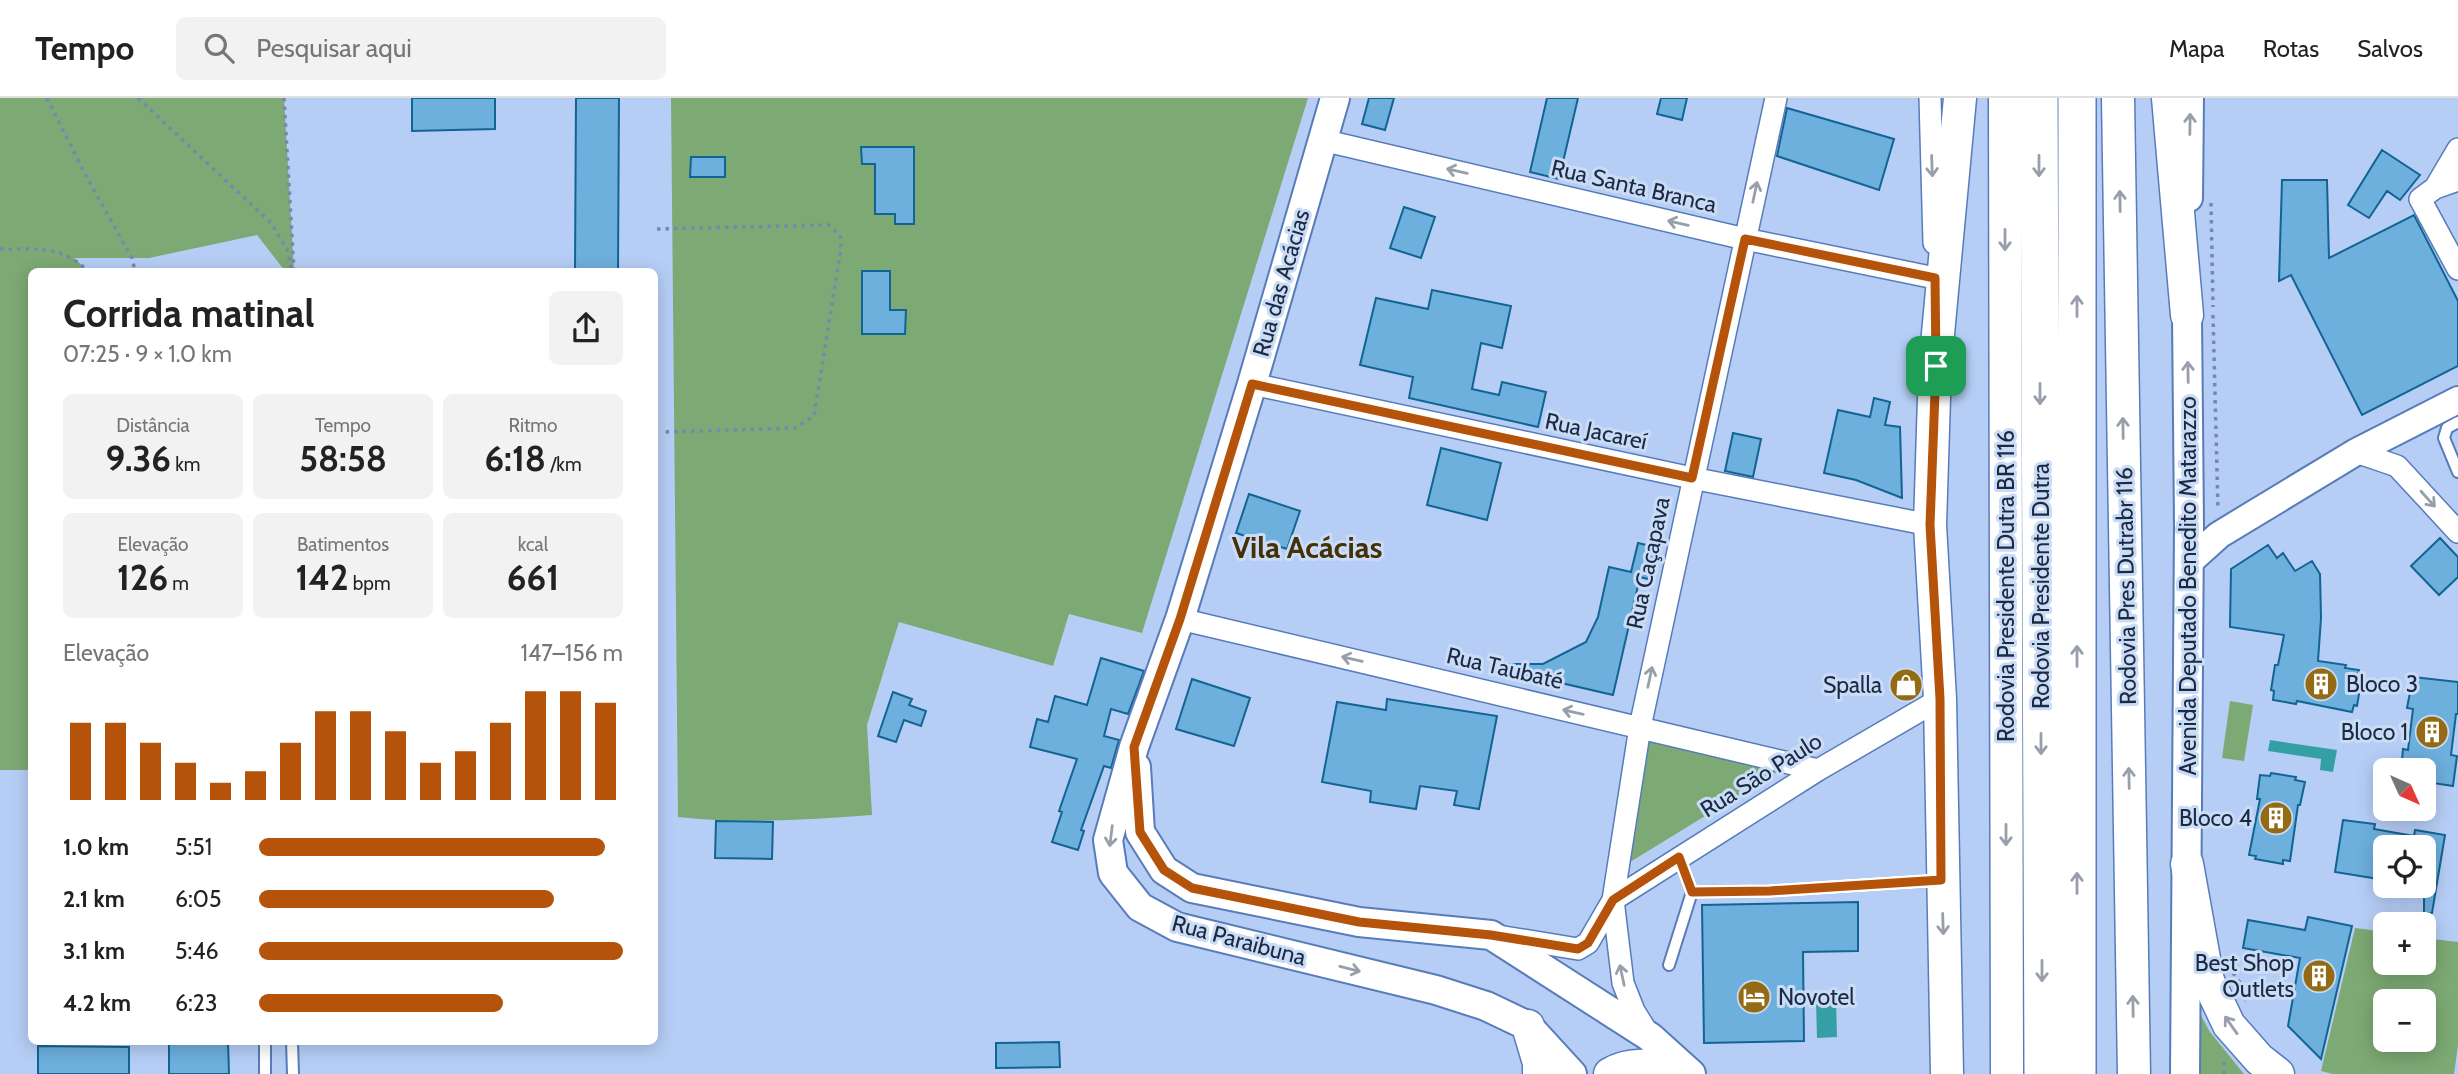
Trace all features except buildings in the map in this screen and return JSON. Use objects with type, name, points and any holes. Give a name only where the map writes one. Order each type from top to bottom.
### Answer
[{"type":"highway","name":"Rodovia Presidente Dutra","points":[[2039,98],[2043,1074]]},
{"type":"highway","name":"Rodovia Presidente Dutra","points":[[2077,98],[2077,1074]]},
{"type":"main road","name":"Rua das Acácias","points":[[1134,747],[1180,619],[1335,98]]},
{"type":"main road","points":[[1947,1074],[1941,880],[1940,699],[1930,525],[1936,366],[1960,98]]},
{"type":"main road","name":"Rodovia Presidente Dutra BR 116","points":[[2005,98],[2007,1074]]},
{"type":"main road","name":"Rodovia Pres Dutrabr 116","points":[[2118,98],[2134,1074]]},
{"type":"main road","points":[[2168,98],[2187,315]]},
{"type":"main road","name":"Avenida Deputado Benedito Matarazzo","points":[[2185,1074],[2189,525],[2187,315]]},
{"type":"main road","name":"Rua Paraibuna","points":[[1134,747],[1140,832],[1164,870],[1192,888],[1359,922],[1491,935],[1650,1037],[1689,1074]]},
{"type":"main road","name":"Rua Paraibuna","points":[[1134,747],[1108,840],[1113,873],[1140,907],[1177,928],[1436,990],[1486,1006],[1528,1026],[1572,1074]]},
{"type":"main road","points":[[2187,864],[2208,981],[2229,1025],[2259,1059],[2278,1074]]},
{"type":"main road","points":[[1528,1026],[1539,1063],[1539,1074]]},
{"type":"main road","points":[[1610,1074],[1632,1066],[1650,1065],[1689,1074]]},
{"type":"street","name":"Rua Caçapava","points":[[1650,1037],[1634,1011],[1623,983],[1613,900],[1640,727],[1776,98]]},
{"type":"street","points":[[1930,98],[1936,366]]},
{"type":"street","name":"Avenida Deputado Benedito Matarazzo","points":[[2187,315],[2190,98]]},
{"type":"street","name":"Rua Santa Branca","points":[[1322,139],[1745,239],[1935,278]]},
{"type":"street","points":[[2435,188],[2458,149]]},
{"type":"street","points":[[2458,180],[2435,188],[2420,199],[2458,269]]},
{"type":"street","name":"Rua Jacareí","points":[[1252,384],[1692,478],[1930,525]]},
{"type":"street","points":[[2189,525],[2210,529],[2219,525],[2458,400]]},
{"type":"street","points":[[2397,466],[2400,443],[2409,426]]},
{"type":"street","points":[[2356,452],[2397,466],[2457,530]]},
{"type":"street","points":[[2188,563],[2219,525]]},
{"type":"street","name":"Rua Taubaté","points":[[1180,619],[1818,770]]},
{"type":"street","name":"Rua São Paulo","points":[[1613,900],[1818,770],[1940,699]]},
{"type":"street","name":"Rua Paraibuna","points":[[1491,935],[1578,949],[1588,943],[1613,900]]},
{"type":"lane","points":[[2458,422],[2447,428],[2444,438],[2458,472]]},
{"type":"lane","points":[[1670,965],[1692,892],[1679,857]]},
{"type":"lane","points":[[1692,892],[1770,891],[1941,880]]},
{"type":"lane","points":[[265,1045],[265,1074]]},
{"type":"lane","points":[[292,1045],[293,1074]]},
{"type":"path","points":[[47,98],[132,258],[134,268]]},
{"type":"path","points":[[138,98],[271,223],[287,249],[292,268]]},
{"type":"path","points":[[284,98],[293,268]]},
{"type":"path","points":[[2211,194],[2219,525]]},
{"type":"path","points":[[657,229],[830,225],[840,235],[842,248],[814,416],[795,428],[665,432]]},
{"type":"path","points":[[0,249],[51,250],[74,257],[85,268]]},
{"type":"path","points":[[2232,972],[2249,995]]},
{"type":"shaded area","points":[[0,98],[284,98],[294,268],[283,268],[257,235],[149,258],[74,258],[85,268],[28,268],[28,770],[0,770]]},
{"type":"shaded area","points":[[671,98],[1308,98],[1142,633],[1069,614],[1053,666],[899,622],[867,725],[872,815],[751,821],[678,817]]},
{"type":"shaded area","points":[[2230,701],[2253,705],[2244,761],[2222,758]]},
{"type":"shaded area","points":[[1645,740],[1780,770],[1622,867]]},
{"type":"shaded area","points":[[2270,740],[2337,750],[2333,772],[2320,770],[2321,759],[2268,751]]},
{"type":"shaded area","points":[[2355,928],[2373,930],[2373,975],[2436,975],[2436,939],[2458,942],[2458,1045],[2454,1074],[2333,1074],[2321,1071]]},
{"type":"shaded area","points":[[2192,999],[2210,1032],[2244,1074],[2194,1074]]},
{"type":"shaded area","points":[[1836,1000],[1837,1037],[1817,1038],[1816,1001]]},
{"type":"place","name":"Bloco 3","points":[[2321,684]]},
{"type":"place","name":"Spalla","points":[[1906,685]]},
{"type":"place","name":"Bloco 1","points":[[2432,732]]},
{"type":"place","name":"Bloco 4","points":[[2276,818]]},
{"type":"place","name":"Best Shop Outlets","points":[[2319,976]]},
{"type":"place","name":"Novotel","points":[[1754,997]]},
{"type":"district","name":"Vila Acácias","points":[[1307,547]]},
{"type":"route","points":[[1745,239],[1935,278],[1936,366],[1930,525],[1940,699],[1941,880],[1770,891],[1692,892],[1679,857],[1613,900],[1588,943],[1578,949],[1491,935],[1359,922],[1192,888],[1164,870],[1140,832],[1134,747],[1180,619],[1252,384],[1692,478],[1745,239]]}]
